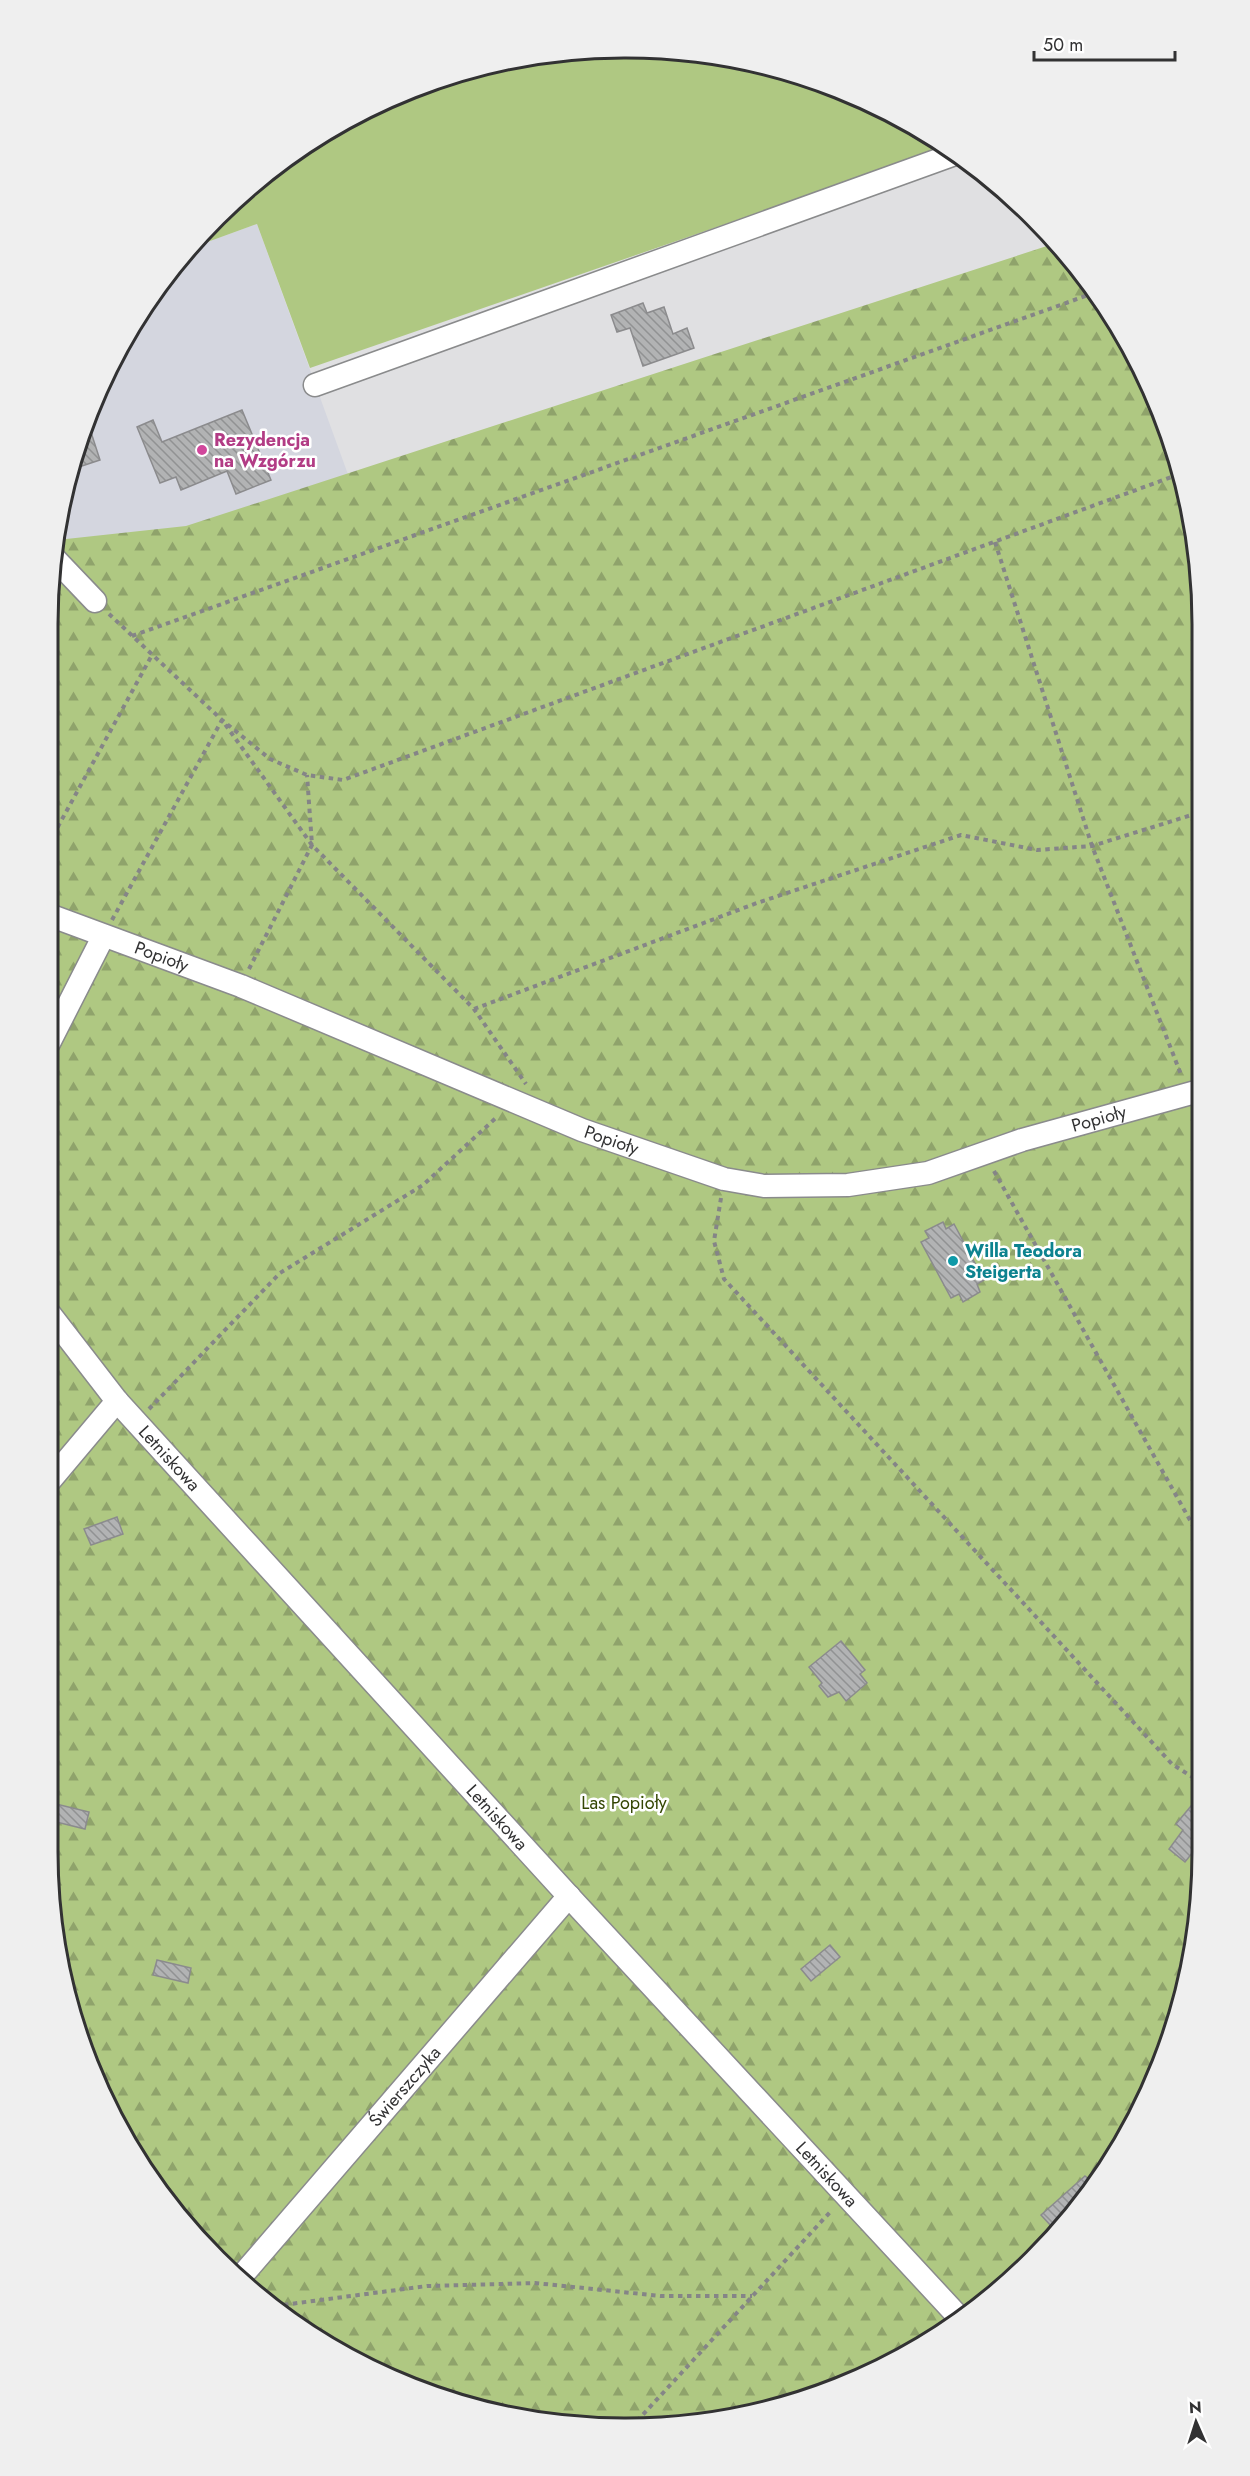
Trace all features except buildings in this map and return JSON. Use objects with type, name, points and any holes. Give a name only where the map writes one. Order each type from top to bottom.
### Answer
[{"type":"street","points":[[315,385],[945,158]]},
{"type":"street","points":[[62,566],[95,601]]},
{"type":"street","name":"Popioły","points":[[58,919],[241,986],[545,1112],[582,1130],[724,1179],[764,1186],[848,1185],[928,1173],[1030,1138],[1192,1093]]},
{"type":"street","points":[[58,1025],[103,937]]},
{"type":"street","name":"Letniskowa","points":[[58,1326],[136,1422],[569,1896],[954,2312]]},
{"type":"street","points":[[58,1471],[117,1401]]},
{"type":"street","name":"Świerszczyka","points":[[245,2271],[569,1896]]},
{"type":"path","points":[[132,636],[1086,296]]},
{"type":"path","points":[[95,601],[222,720],[270,759],[307,775],[343,780],[1172,477]]},
{"type":"path","points":[[995,542],[1092,846],[1192,1091]]},
{"type":"path","points":[[58,827],[152,655]]},
{"type":"path","points":[[222,720],[312,845],[474,1009],[545,1112]]},
{"type":"path","points":[[103,937],[222,720]]},
{"type":"path","points":[[241,986],[312,845],[307,775]]},
{"type":"path","points":[[474,1009],[757,903],[961,835],[1037,850],[1092,846],[1192,815]]},
{"type":"path","points":[[136,1422],[280,1273],[423,1185],[516,1100]]},
{"type":"path","points":[[985,1154],[1192,1524]]},
{"type":"path","points":[[724,1179],[714,1241],[724,1279],[1172,1764],[1192,1777]]},
{"type":"path","points":[[641,2417],[845,2196]]},
{"type":"path","points":[[286,2305],[427,2286],[535,2283],[661,2296],[752,2296]]},
{"type":"shaded area","points":[[257,224],[357,499],[111,593],[64,542],[78,478],[102,408],[134,342],[154,310],[207,242]]},
{"type":"green space","points":[[625,58],[699,63],[736,69],[772,78],[842,102],[876,117],[936,151],[310,368],[257,224],[207,242],[251,199],[280,176],[310,154],[374,117],[408,102],[478,78],[551,63]]},
{"type":"green space","name":"Las Popioły","points":[[1046,246],[1096,310],[1116,342],[1133,374],[1161,443],[1181,514],[1187,551],[1192,625],[1192,1851],[1187,1925],[1181,1962],[1161,2033],[1133,2102],[1096,2166],[1051,2225],[999,2277],[940,2322],[876,2359],[807,2387],[736,2407],[699,2413],[625,2418],[588,2416],[514,2407],[478,2398],[408,2374],[374,2359],[310,2322],[280,2300],[224,2252],[199,2225],[154,2166],[134,2134],[117,2102],[89,2033],[69,1962],[63,1925],[58,1851],[58,625],[60,588],[65,539],[186,526]]},
{"type":"place","name":"Rezydencja na Wzgórzu","points":[[202,450]]},
{"type":"place","name":"Willa Teodora Steigerta","points":[[953,1261]]}]
